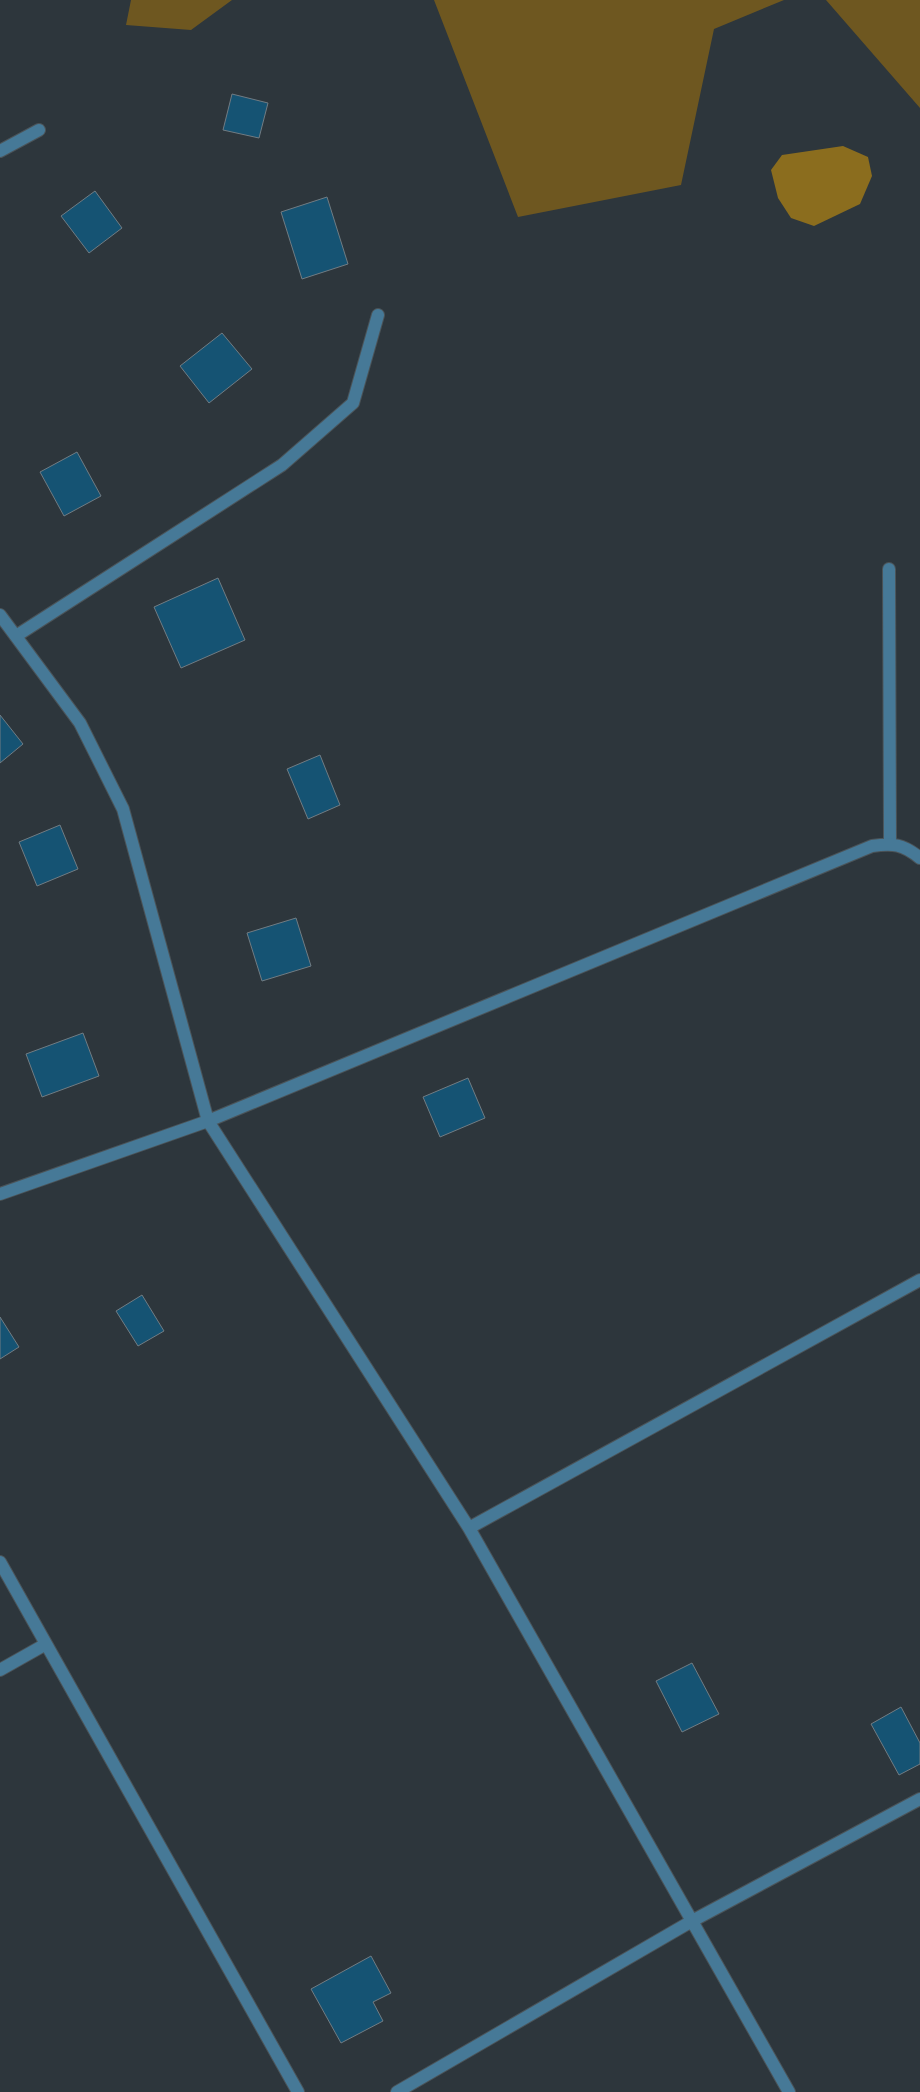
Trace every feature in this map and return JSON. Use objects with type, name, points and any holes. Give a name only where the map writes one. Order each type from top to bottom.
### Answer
[{"type":"street","points":[[0,151],[39,130]]},
{"type":"street","points":[[16,636],[282,464],[353,403],[378,315]]},
{"type":"street","points":[[888,569],[890,843]]},
{"type":"street","points":[[0,615],[80,723],[122,809],[208,1121],[469,1528],[789,2092]]},
{"type":"street","points":[[0,1194],[208,1121],[862,849],[890,843],[910,849],[920,858]]},
{"type":"street","points":[[469,1528],[920,1280]]},
{"type":"street","points":[[0,1562],[298,2092]]},
{"type":"street","points":[[0,1670],[46,1644]]},
{"type":"street","points":[[396,2092],[692,1921],[920,1799]]},
{"type":"shaded area","points":[[131,0],[232,0],[191,30],[126,25]]},
{"type":"shaded area","points":[[434,0],[784,0],[714,29],[681,185],[518,217]]},
{"type":"shaded area","points":[[826,0],[920,0],[920,108]]},
{"type":"shaded area","points":[[843,146],[868,157],[872,176],[860,204],[814,226],[791,218],[778,198],[771,170],[782,155]]},
{"type":"building","points":[[232,94],[268,103],[259,138],[223,130]]},
{"type":"building","points":[[95,191],[122,228],[89,253],[61,216]]},
{"type":"building","points":[[327,197],[348,264],[302,279],[281,212]]},
{"type":"building","points":[[222,333],[252,369],[209,403],[180,366]]},
{"type":"building","points":[[77,452],[101,496],[64,516],[40,472]]},
{"type":"building","points":[[218,578],[245,640],[181,668],[154,607]]},
{"type":"building","points":[[0,715],[23,744],[0,763]]},
{"type":"building","points":[[320,755],[340,805],[308,819],[287,769]]},
{"type":"building","points":[[60,825],[78,869],[37,886],[19,842]]},
{"type":"building","points":[[296,918],[311,966],[262,981],[247,933]]},
{"type":"building","points":[[83,1033],[99,1076],[42,1097],[26,1054]]},
{"type":"building","points":[[468,1078],[485,1118],[440,1137],[423,1097]]},
{"type":"building","points":[[142,1295],[164,1331],[138,1346],[116,1311]]},
{"type":"building","points":[[0,1317],[19,1347],[0,1359]]},
{"type":"building","points":[[692,1663],[719,1714],[682,1732],[656,1681]]},
{"type":"building","points":[[901,1707],[920,1743],[920,1764],[899,1775],[871,1724]]},
{"type":"building","points":[[371,1956],[391,1993],[373,2002],[383,2021],[341,2043],[311,1989]]}]
